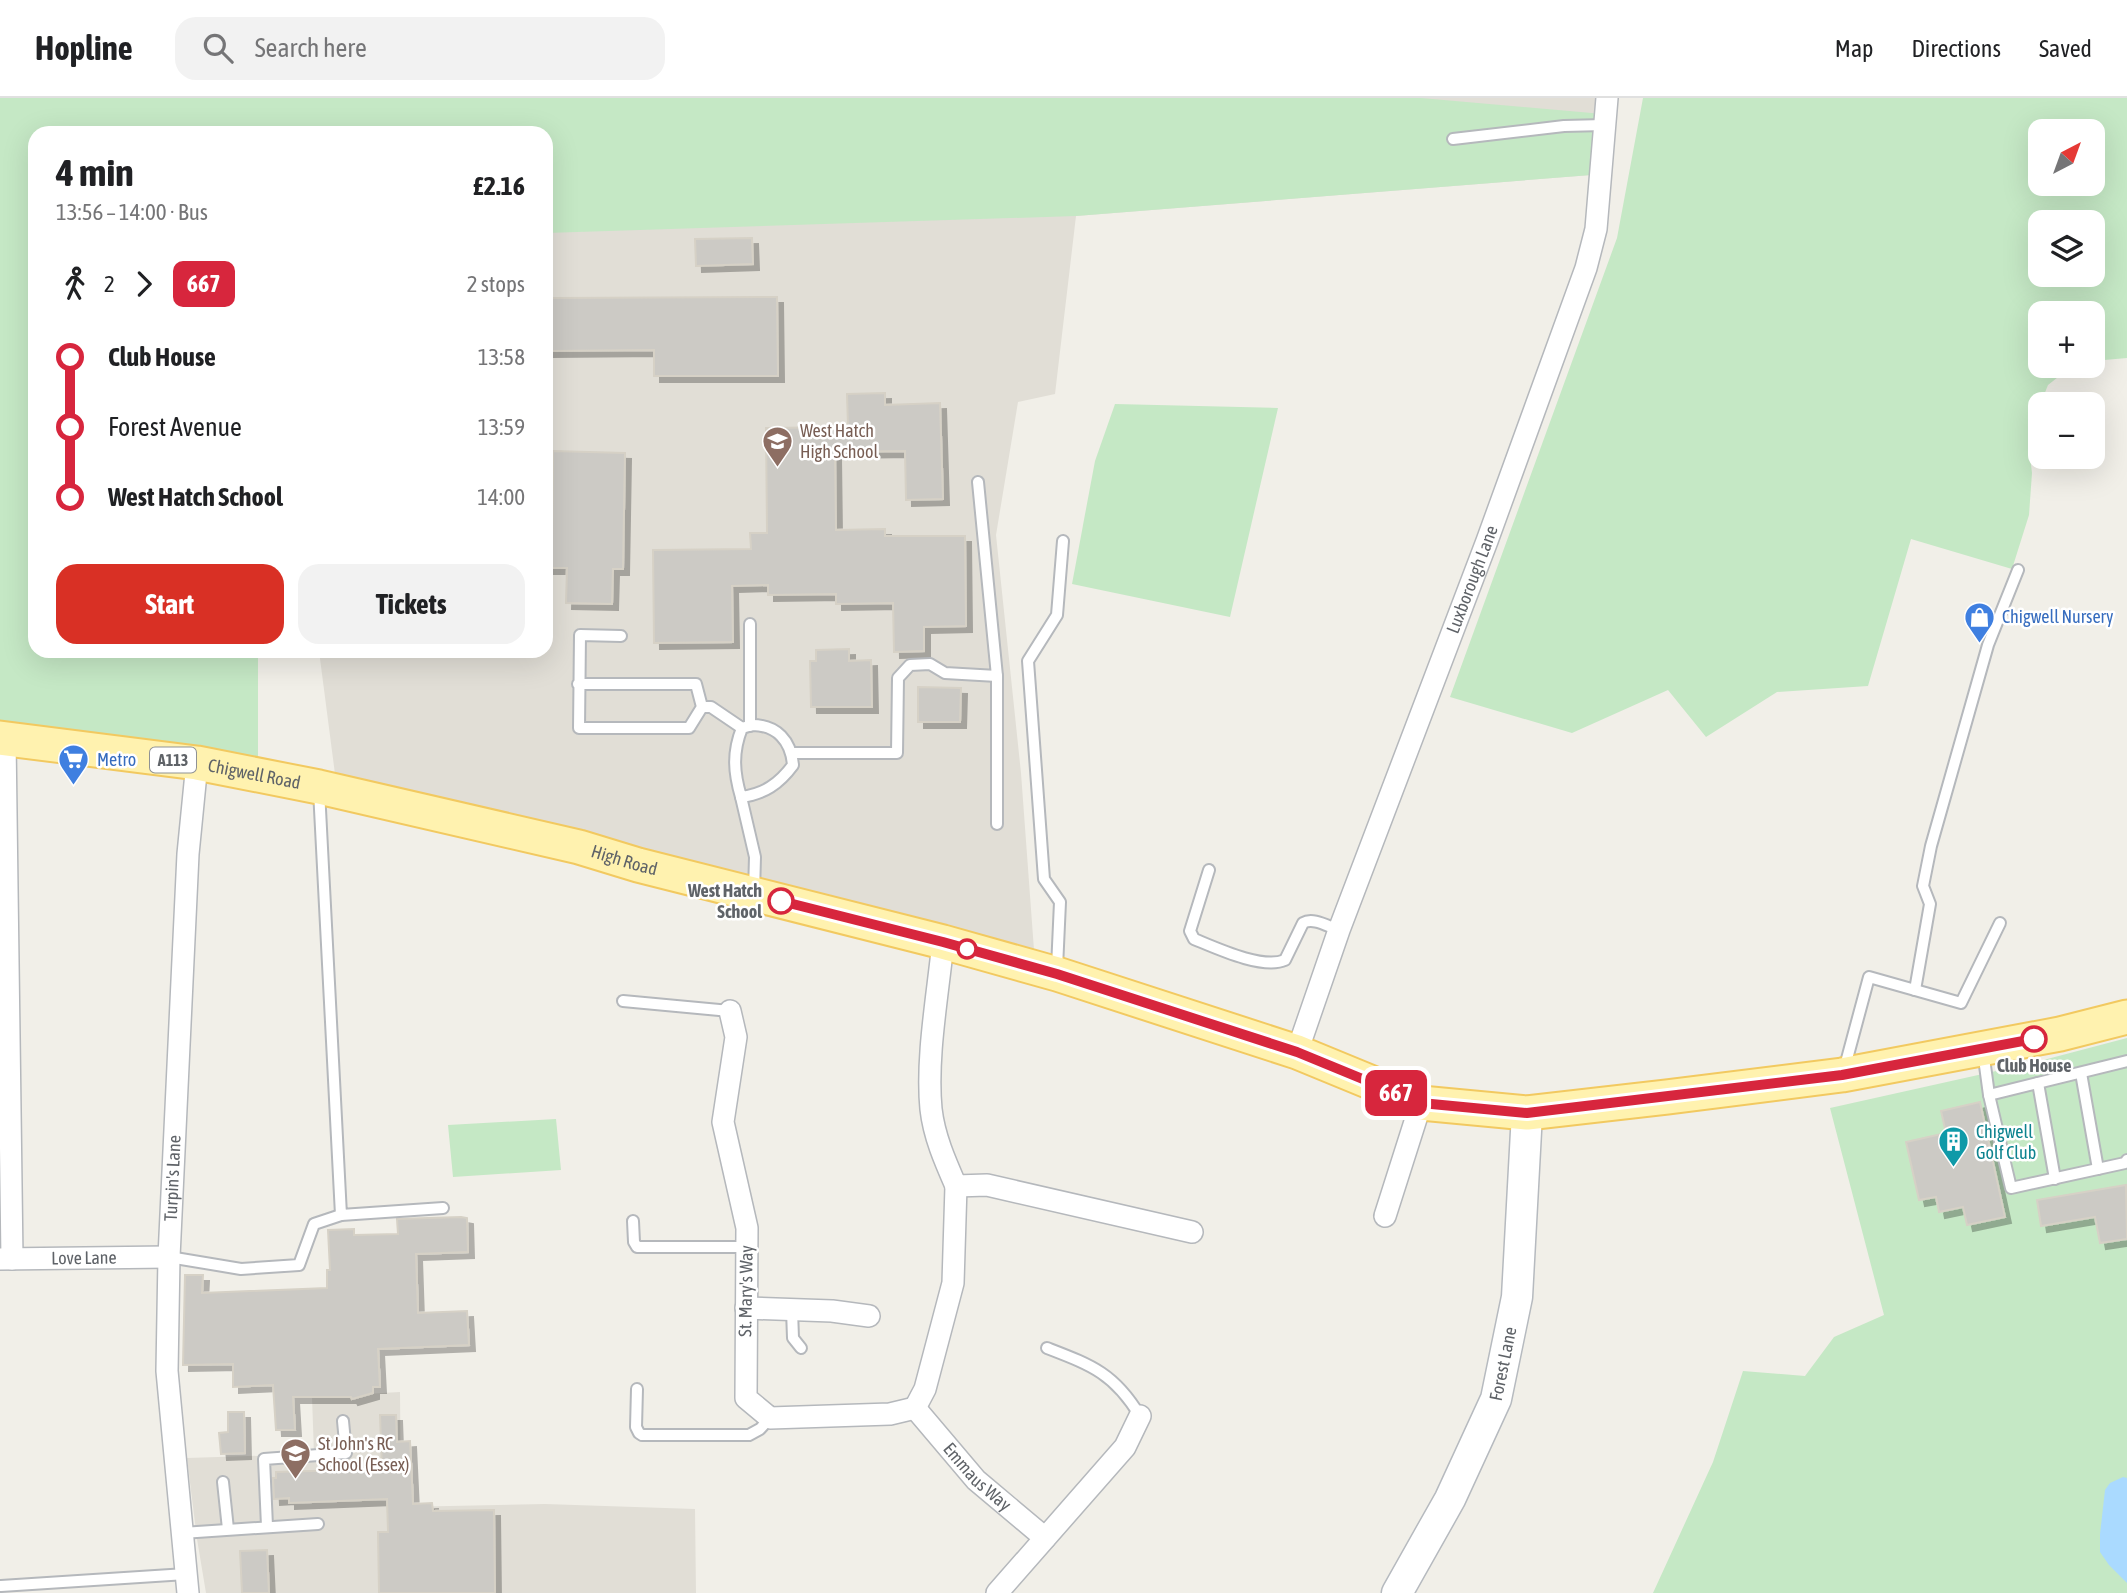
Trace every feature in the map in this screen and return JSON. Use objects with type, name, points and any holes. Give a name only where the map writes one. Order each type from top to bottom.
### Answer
[{"type":"main road","name":"Chigwell Road","points":[[3,738],[197,764],[331,790]]},
{"type":"main road","name":"High Road","points":[[331,790],[579,847],[1057,974],[1297,1052],[1421,1103],[1527,1113],[1842,1075],[2060,1034],[2127,1017]]},
{"type":"street","name":"Luxborough Lane","points":[[1297,1052],[1339,930],[1492,528],[1586,268],[1596,229],[1607,98]]},
{"type":"street","points":[[3,738],[6,1259]]},
{"type":"street","name":"Turpin's Lane","points":[[187,1584],[167,1371],[169,1257],[188,854],[197,764]]},
{"type":"street","points":[[770,1418],[890,1414],[915,1408],[925,1389],[953,1283],[956,1186],[942,1154],[931,1111],[930,1077],[943,942]]},
{"type":"street","name":"St. Mary's Way","points":[[730,1011],[736,1037],[723,1122],[747,1228],[746,1398],[770,1418]]},
{"type":"street","points":[[1385,1216],[1421,1103]]},
{"type":"street","name":"Forest Lane","points":[[1397,1593],[1450,1499],[1496,1399],[1517,1297],[1527,1113]]},
{"type":"street","points":[[956,1186],[986,1185],[1192,1232]]},
{"type":"street","name":"Love Lane","points":[[6,1259],[169,1257]]},
{"type":"street","points":[[746,1308],[832,1311],[869,1316]]},
{"type":"street","name":"Emmaus Way","points":[[915,1408],[976,1480],[1045,1538]]},
{"type":"street","points":[[998,1593],[1125,1447],[1140,1416]]},
{"type":"lane","points":[[1453,139],[1564,126],[1604,125]]},
{"type":"lane","points":[[978,482],[997,676],[997,824]]},
{"type":"lane","points":[[1057,974],[1060,902],[1044,879],[1028,661],[1057,615],[1063,541]]},
{"type":"lane","points":[[1915,990],[1930,904],[1923,886],[1931,846],[1988,645],[2018,569]]},
{"type":"lane","points":[[750,624],[746,727],[736,749],[734,765],[755,857],[754,895]]},
{"type":"lane","points":[[578,684],[696,684],[702,707],[690,728],[579,728],[578,684],[580,635],[621,636]]},
{"type":"lane","points":[[792,753],[897,754],[898,678],[910,665],[930,664],[945,673],[997,676]]},
{"type":"lane","points":[[702,707],[711,707],[746,727],[762,725],[772,728],[788,742],[793,765],[785,776],[767,790],[741,797]]},
{"type":"lane","points":[[331,790],[341,1215]]},
{"type":"lane","points":[[1209,870],[1190,931],[1194,939],[1257,961],[1274,964],[1285,960],[1306,921],[1315,921],[1339,930]]},
{"type":"lane","points":[[1842,1075],[1869,977],[1961,1003],[2000,923]]},
{"type":"lane","points":[[623,1001],[730,1011]]},
{"type":"lane","points":[[1983,1049],[1989,1095],[2011,1188],[2125,1164],[2127,1160]]},
{"type":"lane","points":[[1989,1095],[2127,1061]]},
{"type":"lane","points":[[2081,1073],[2098,1169]]},
{"type":"lane","points":[[2038,1083],[2055,1179]]},
{"type":"lane","points":[[169,1257],[241,1269],[299,1265],[314,1224],[341,1215],[443,1208]]},
{"type":"lane","points":[[633,1222],[634,1242],[637,1247],[747,1247]]},
{"type":"lane","points":[[792,1310],[793,1338],[801,1349]]},
{"type":"lane","points":[[1047,1348],[1093,1366],[1110,1378],[1128,1396],[1140,1416]]},
{"type":"lane","points":[[637,1389],[636,1427],[642,1435],[749,1435],[760,1429],[770,1418]]},
{"type":"lane","points":[[267,1526],[264,1459],[346,1453],[344,1421]]},
{"type":"lane","points":[[223,1482],[228,1529]]},
{"type":"lane","points":[[182,1534],[318,1524]]},
{"type":"lane","points":[[1,1586],[187,1584]]},
{"type":"shaded area","name":"West Hatch High School","points":[[189,98],[1606,98],[1591,175],[1076,216],[1055,394],[1018,402],[996,535],[1021,773],[1034,950],[335,774],[320,658],[553,658],[553,126],[475,126]]},
{"type":"shaded area","name":"St John's RC School (Essex)","points":[[400,1392],[401,1507],[545,1504],[695,1509],[696,1593],[206,1593],[187,1458],[314,1454],[312,1397]]},
{"type":"green space","points":[[0,98],[1421,98],[1603,114],[1591,175],[1076,216],[553,233],[553,126],[28,126],[28,658],[258,658],[258,758],[0,727]]},
{"type":"green space","points":[[1643,98],[2127,98],[2127,358],[2105,360],[2105,301],[2028,301],[2028,378],[2057,378],[2048,385],[2045,392],[2028,392],[2028,469],[2032,469],[2032,473],[2029,515],[2012,569],[1911,539],[1868,686],[1777,692],[1706,737],[1668,690],[1572,733],[1450,697],[1617,238]]},
{"type":"green space","points":[[1115,404],[1278,408],[1230,617],[1072,584],[1095,461]]},
{"type":"green space","name":"Chigwell Golf Club","points":[[2127,1038],[2127,1593],[1653,1593],[1713,1462],[1743,1371],[1805,1376],[1834,1337],[1884,1315],[1830,1108],[2032,1063]]},
{"type":"green space","points":[[556,1119],[561,1170],[453,1177],[448,1125]]},
{"type":"water","points":[[2127,1478],[2127,1583],[2100,1552],[2105,1490],[2110,1483]]},
{"type":"building","points":[[752,238],[753,264],[696,266],[695,239]]},
{"type":"building","points":[[777,297],[778,376],[654,376],[654,350],[553,351],[553,298]]},
{"type":"building","points":[[885,393],[885,405],[940,403],[943,499],[906,500],[905,451],[835,452],[836,530],[885,529],[885,536],[965,536],[966,626],[924,627],[924,651],[894,652],[893,603],[836,604],[836,594],[768,595],[768,585],[732,586],[733,642],[654,643],[653,550],[751,549],[750,533],[767,533],[766,428],[848,427],[847,394]]},
{"type":"building","points":[[553,451],[625,453],[623,569],[613,569],[612,604],[566,603],[567,568],[553,568]]},
{"type":"building","points":[[849,649],[849,661],[871,660],[872,707],[811,707],[810,661],[816,661],[816,650]]},
{"type":"building","points":[[918,687],[961,688],[960,722],[918,722]]},
{"type":"building","name":"Chigwell Golf Club","points":[[1980,1102],[2005,1217],[1967,1225],[1963,1207],[1939,1212],[1936,1197],[1919,1200],[1906,1142],[1946,1133],[1941,1111]]},
{"type":"building","points":[[2126,1185],[2127,1239],[2100,1243],[2095,1217],[2041,1226],[2037,1200]]},
{"type":"building","points":[[467,1218],[468,1252],[416,1254],[418,1313],[467,1311],[469,1345],[378,1349],[380,1387],[373,1387],[373,1393],[352,1399],[293,1397],[295,1430],[276,1430],[273,1385],[233,1387],[233,1364],[183,1365],[185,1275],[203,1275],[202,1293],[327,1288],[327,1270],[330,1270],[328,1230],[354,1229],[354,1235],[398,1234],[397,1219]]},
{"type":"building","points":[[228,1412],[244,1412],[245,1453],[221,1454],[219,1433],[228,1432]]},
{"type":"building","points":[[380,1415],[396,1415],[397,1442],[410,1441],[413,1504],[432,1503],[433,1511],[494,1510],[495,1593],[379,1593],[378,1532],[388,1532],[387,1499],[289,1503],[289,1498],[274,1499],[273,1478],[276,1478],[276,1472],[382,1469]]},
{"type":"building","points":[[267,1550],[269,1593],[242,1593],[240,1551]]},
{"type":"bus line","name":"667","points":[[781,901],[1057,974],[1297,1052],[1421,1103],[1527,1113],[1842,1075],[2034,1039]]},
{"type":"place","name":"West Hatch High School","points":[[777,468]]},
{"type":"place","name":"Chigwell Nursery","points":[[1979,644]]},
{"type":"place","name":"Metro","points":[[74,787]]},
{"type":"place","name":"West Hatch School","points":[[781,901]]},
{"type":"place","name":"Club House","points":[[2034,1039]]},
{"type":"place","name":"Chigwell Golf Club","points":[[1953,1169]]},
{"type":"place","name":"St John's RC School (Essex)","points":[[295,1481]]}]
